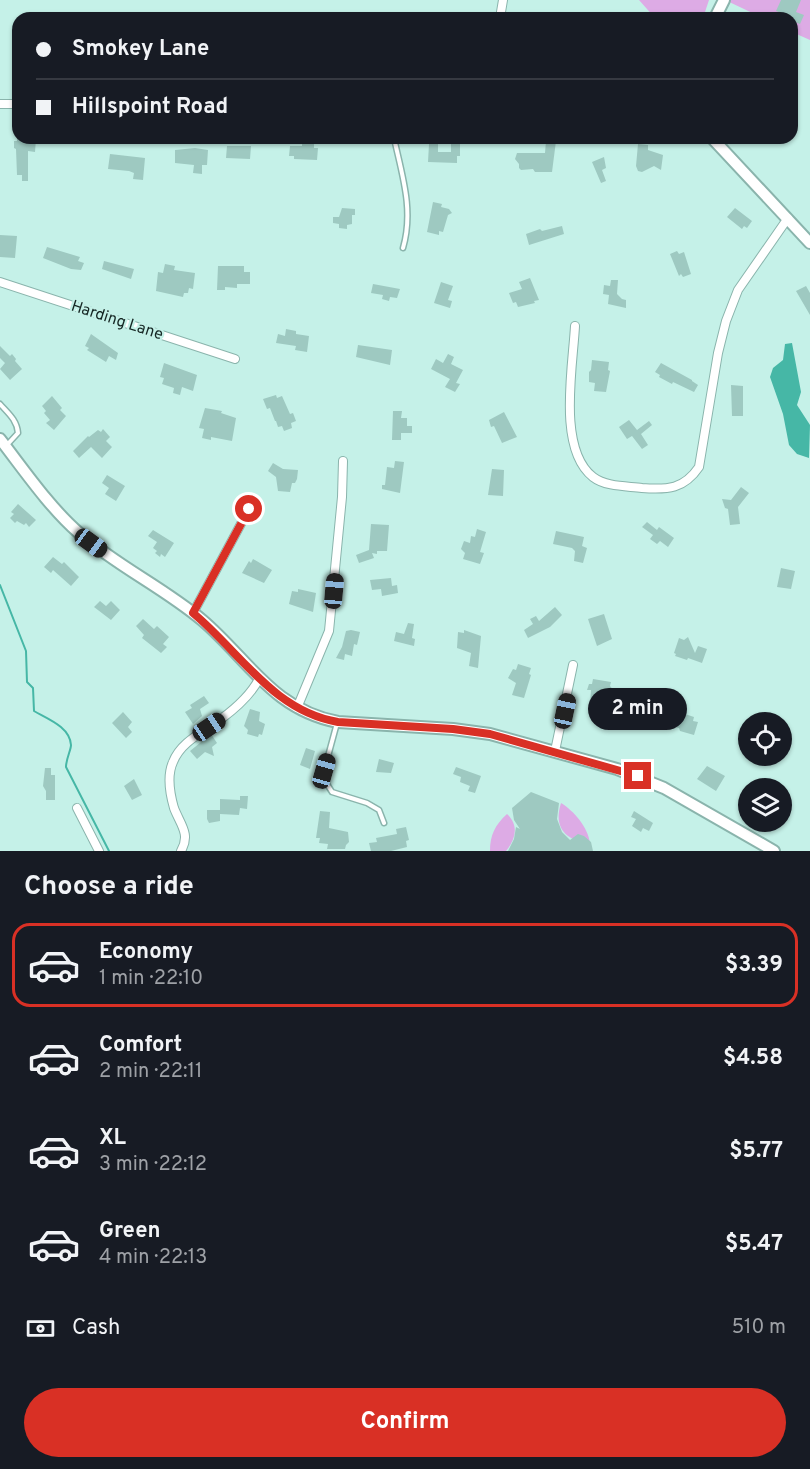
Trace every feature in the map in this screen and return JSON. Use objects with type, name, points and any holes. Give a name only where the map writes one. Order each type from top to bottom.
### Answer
[{"type":"street","points":[[718,144],[810,243]]},
{"type":"street","points":[[575,326],[569,394],[570,417],[580,462],[594,477],[609,484],[670,488],[690,480],[699,468],[721,339],[736,296],[788,218]]},
{"type":"street","name":"Harding Lane","points":[[0,282],[235,359]]},
{"type":"street","points":[[3,443],[79,533],[193,613],[212,629],[259,679],[297,708],[322,719],[338,722],[472,732],[503,737],[626,772],[654,783],[774,851]]},
{"type":"street","points":[[297,708],[329,631],[342,497],[343,461]]},
{"type":"street","points":[[193,613],[249,509],[249,498]]},
{"type":"street","points":[[555,751],[573,665]]},
{"type":"street","points":[[181,851],[186,840],[170,790],[170,771],[173,760],[185,745],[247,697],[259,679]]},
{"type":"street","points":[[77,808],[99,851]]},
{"type":"lane","points":[[395,144],[408,199],[408,227],[403,248]]},
{"type":"lane","points":[[0,404],[16,422],[18,429],[18,433],[3,443]]},
{"type":"lane","points":[[338,722],[324,771],[325,781],[332,792],[368,803],[379,810],[384,823]]},
{"type":"shaded area","points":[[639,0],[709,0],[705,12],[650,12]]},
{"type":"shaded area","points":[[725,0],[810,0],[810,40],[798,35],[798,12],[750,12]]},
{"type":"shaded area","points":[[792,343],[801,392],[797,405],[810,425],[809,458],[797,454],[789,445],[783,414],[770,377],[773,368],[783,360],[785,344]]},
{"type":"shaded area","points":[[561,803],[580,820],[590,843],[574,839],[564,832],[559,820]]},
{"type":"shaded area","points":[[507,814],[515,827],[512,842],[506,851],[490,851],[494,831]]},
{"type":"building","points":[[781,0],[801,0],[796,12],[776,11]]},
{"type":"building","points":[[798,13],[804,15],[800,24],[798,23]]},
{"type":"building","points":[[14,144],[36,144],[35,152],[28,151],[28,181],[22,181],[22,175],[17,175],[16,149]]},
{"type":"building","points":[[302,144],[314,144],[314,148],[318,148],[317,160],[294,159],[294,156],[289,156],[290,146],[302,146]]},
{"type":"building","points":[[429,144],[438,144],[438,152],[451,152],[451,144],[460,144],[460,156],[457,156],[457,163],[428,162]]},
{"type":"building","points":[[546,144],[556,144],[552,172],[521,170],[515,159],[517,153],[545,153]]},
{"type":"building","points":[[638,144],[648,145],[648,150],[663,155],[661,170],[654,166],[642,172],[638,171],[636,166]]},
{"type":"building","points":[[227,146],[251,146],[250,159],[226,158]]},
{"type":"building","points":[[195,148],[208,150],[207,165],[202,165],[202,174],[193,173],[194,165],[175,163],[175,150]]},
{"type":"building","points":[[110,154],[145,158],[143,180],[133,179],[134,173],[129,171],[108,169]]},
{"type":"building","points":[[604,157],[606,168],[602,170],[606,181],[601,183],[592,162]]},
{"type":"building","points":[[433,202],[442,204],[441,207],[449,209],[452,213],[448,215],[443,232],[439,231],[439,235],[427,232]]},
{"type":"building","points":[[342,208],[355,209],[352,224],[347,225],[347,229],[339,228],[339,224],[333,223],[333,217],[339,217]]},
{"type":"building","points":[[735,208],[752,221],[747,228],[744,226],[742,229],[727,217]]},
{"type":"building","points":[[562,226],[564,234],[529,245],[526,234],[540,229],[542,231]]},
{"type":"building","points":[[0,235],[17,236],[15,258],[0,257]]},
{"type":"building","points":[[47,247],[80,257],[78,261],[84,263],[81,270],[71,269],[43,258]]},
{"type":"building","points":[[677,251],[679,254],[684,252],[691,274],[679,276],[670,254]]},
{"type":"building","points":[[104,261],[134,269],[131,279],[102,269]]},
{"type":"building","points":[[165,264],[175,266],[174,270],[195,273],[193,289],[189,288],[188,293],[184,293],[183,297],[156,291],[158,272],[163,273]]},
{"type":"building","points":[[218,266],[244,266],[244,272],[250,272],[250,284],[237,284],[237,288],[225,287],[225,290],[217,290]]},
{"type":"building","points":[[530,278],[539,300],[518,307],[516,302],[513,303],[509,293],[522,289],[519,282]]},
{"type":"building","points":[[611,280],[618,280],[617,294],[626,300],[626,308],[608,304],[609,295],[603,294],[604,285],[610,286]]},
{"type":"building","points":[[441,282],[453,286],[448,300],[452,301],[450,308],[434,303]]},
{"type":"building","points":[[373,284],[400,289],[397,298],[390,297],[389,301],[382,299],[383,295],[371,293]]},
{"type":"building","points":[[806,286],[810,293],[810,315],[796,291]]},
{"type":"building","points":[[286,329],[296,331],[296,334],[309,336],[307,352],[295,350],[296,346],[276,343],[278,334],[285,336]]},
{"type":"building","points":[[91,334],[118,353],[116,360],[109,356],[106,362],[87,350],[89,348],[85,346]]},
{"type":"building","points":[[358,345],[392,350],[390,365],[356,357]]},
{"type":"building","points":[[0,346],[10,356],[12,354],[22,369],[10,380],[0,369],[5,363],[0,358]]},
{"type":"building","points":[[448,354],[454,357],[451,364],[463,370],[456,383],[460,384],[455,392],[445,387],[450,379],[431,369],[436,359],[443,363]]},
{"type":"building","points":[[592,360],[609,362],[608,370],[610,371],[606,392],[594,391],[595,383],[589,382]]},
{"type":"building","points":[[164,363],[197,375],[193,391],[182,387],[180,395],[173,393],[174,388],[162,384],[164,378],[160,377]]},
{"type":"building","points":[[661,363],[698,385],[694,392],[659,377],[660,375],[655,372]]},
{"type":"building","points":[[731,385],[743,386],[743,416],[732,416]]},
{"type":"building","points":[[276,395],[277,398],[282,396],[290,414],[293,413],[296,421],[291,423],[292,428],[284,431],[282,426],[278,427],[270,408],[267,409],[263,399]]},
{"type":"building","points":[[52,396],[66,416],[54,430],[46,423],[50,420],[42,406]]},
{"type":"building","points":[[205,408],[222,411],[221,413],[236,418],[232,441],[211,437],[211,440],[202,438],[204,429],[199,428]]},
{"type":"building","points":[[393,411],[402,411],[401,418],[407,418],[407,426],[412,426],[412,433],[401,433],[401,440],[392,440]]},
{"type":"building","points":[[504,412],[517,437],[502,443],[489,420]]},
{"type":"building","points":[[629,420],[637,430],[649,421],[652,425],[641,434],[648,445],[642,449],[632,436],[627,439],[619,427]]},
{"type":"building","points":[[103,429],[110,437],[106,441],[112,447],[102,458],[91,447],[79,458],[73,451],[88,436],[98,430],[101,432]]},
{"type":"building","points":[[395,461],[404,462],[400,493],[382,489],[382,485],[385,485],[387,467],[394,468]]},
{"type":"building","points":[[273,463],[283,469],[298,470],[297,479],[295,483],[292,483],[290,492],[278,491],[276,477],[268,471]]},
{"type":"building","points":[[492,469],[504,470],[503,496],[488,495]]},
{"type":"building","points":[[107,475],[125,486],[116,501],[105,494],[109,488],[102,483]]},
{"type":"building","points":[[741,487],[749,493],[738,507],[740,524],[730,525],[728,509],[725,508],[722,499],[731,500]]},
{"type":"building","points":[[18,504],[36,520],[29,527],[26,523],[24,525],[17,521],[15,523],[10,518],[14,514],[11,512]]},
{"type":"building","points":[[647,522],[657,530],[659,527],[674,538],[668,547],[660,541],[657,544],[650,539],[653,535],[642,527]]},
{"type":"building","points":[[371,524],[389,525],[387,551],[372,553],[374,558],[359,563],[356,555],[369,550]]},
{"type":"building","points":[[477,529],[486,532],[480,552],[484,553],[480,564],[463,559],[465,553],[461,549],[464,541],[470,543],[471,536],[475,537]]},
{"type":"building","points":[[153,530],[174,543],[165,557],[161,554],[160,557],[155,553],[157,551],[153,548],[157,542],[148,536]]},
{"type":"building","points":[[556,531],[584,537],[582,546],[587,548],[583,563],[574,561],[575,551],[572,548],[553,544]]},
{"type":"building","points":[[53,557],[62,564],[64,562],[79,577],[71,586],[53,570],[51,573],[44,567]]},
{"type":"building","points":[[253,559],[272,570],[264,583],[242,573],[249,561],[251,563]]},
{"type":"building","points":[[781,568],[795,571],[791,589],[777,587]]},
{"type":"building","points":[[391,578],[392,586],[397,585],[398,593],[382,596],[381,589],[372,590],[370,580]]},
{"type":"building","points":[[298,589],[316,593],[313,612],[289,604],[292,591],[298,592]]},
{"type":"building","points":[[100,601],[106,606],[111,601],[120,610],[111,620],[94,607]]},
{"type":"building","points":[[555,607],[562,615],[550,627],[528,638],[524,630],[533,624],[530,619],[536,616],[539,621]]},
{"type":"building","points":[[604,614],[612,639],[597,646],[588,619]]},
{"type":"building","points":[[143,619],[154,629],[157,626],[169,637],[163,644],[167,647],[161,653],[142,638],[144,635],[136,626]]},
{"type":"building","points":[[408,623],[414,624],[412,638],[415,639],[414,646],[394,641],[396,632],[404,634]]},
{"type":"building","points":[[464,630],[481,636],[478,668],[469,666],[471,653],[457,648],[458,632],[464,633]]},
{"type":"building","points":[[346,631],[360,632],[357,645],[354,644],[352,656],[345,654],[344,660],[336,658],[342,647]]},
{"type":"building","points":[[688,637],[695,653],[698,646],[707,649],[702,663],[675,656],[679,638],[684,640]]},
{"type":"building","points":[[518,664],[531,668],[524,698],[512,695],[516,683],[508,678],[513,669],[516,670]]},
{"type":"building","points":[[593,679],[611,682],[610,686],[615,692],[604,698],[607,703],[606,707],[590,704],[591,690],[587,690]]},
{"type":"building","points":[[204,696],[209,703],[200,709],[202,716],[193,724],[185,712],[192,708],[190,705]]},
{"type":"building","points":[[670,706],[694,717],[693,721],[698,722],[694,735],[680,731],[675,727],[676,722],[666,718]]},
{"type":"building","points":[[250,709],[260,712],[259,721],[265,724],[262,735],[259,734],[258,737],[247,734],[248,730],[244,726]]},
{"type":"building","points":[[123,712],[132,722],[128,727],[132,732],[126,738],[112,723]]},
{"type":"building","points":[[211,734],[217,743],[212,747],[214,756],[205,752],[197,759],[190,751]]},
{"type":"building","points":[[306,748],[315,751],[310,769],[300,765]]},
{"type":"building","points":[[379,759],[394,763],[391,773],[376,772]]},
{"type":"building","points":[[707,766],[725,776],[716,791],[697,779]]},
{"type":"building","points":[[456,767],[481,776],[475,793],[468,791],[470,786],[460,782],[461,777],[453,774]]},
{"type":"building","points":[[45,768],[51,768],[51,775],[55,775],[55,800],[46,800],[46,791],[43,786]]},
{"type":"building","points":[[134,779],[142,795],[132,800],[124,786]]},
{"type":"building","points":[[531,792],[559,803],[557,819],[562,832],[570,840],[578,834],[584,836],[591,842],[593,851],[508,851],[514,839],[516,827],[520,829],[514,820],[512,808]]},
{"type":"building","points":[[240,796],[248,796],[247,809],[240,808],[239,815],[220,814],[220,821],[209,823],[207,810],[220,810],[220,799],[240,800]]},
{"type":"building","points":[[320,811],[330,812],[329,828],[348,832],[349,842],[345,849],[327,849],[328,844],[319,843],[320,838],[316,838]]},
{"type":"building","points":[[634,811],[653,823],[649,831],[643,828],[641,832],[632,826],[636,819],[631,817]]},
{"type":"building","points":[[406,827],[409,840],[406,841],[407,847],[391,851],[371,851],[369,843],[377,842],[376,838],[397,834],[396,829]]},
{"type":"waterway","points":[[0,585],[26,651],[27,682],[33,688],[34,711],[57,724],[67,733],[71,745],[66,767],[109,851]]},
{"type":"route","points":[[249,509],[200,604],[193,613],[212,629],[266,686],[285,701],[322,719],[350,724],[453,729],[490,734],[638,776]]}]
